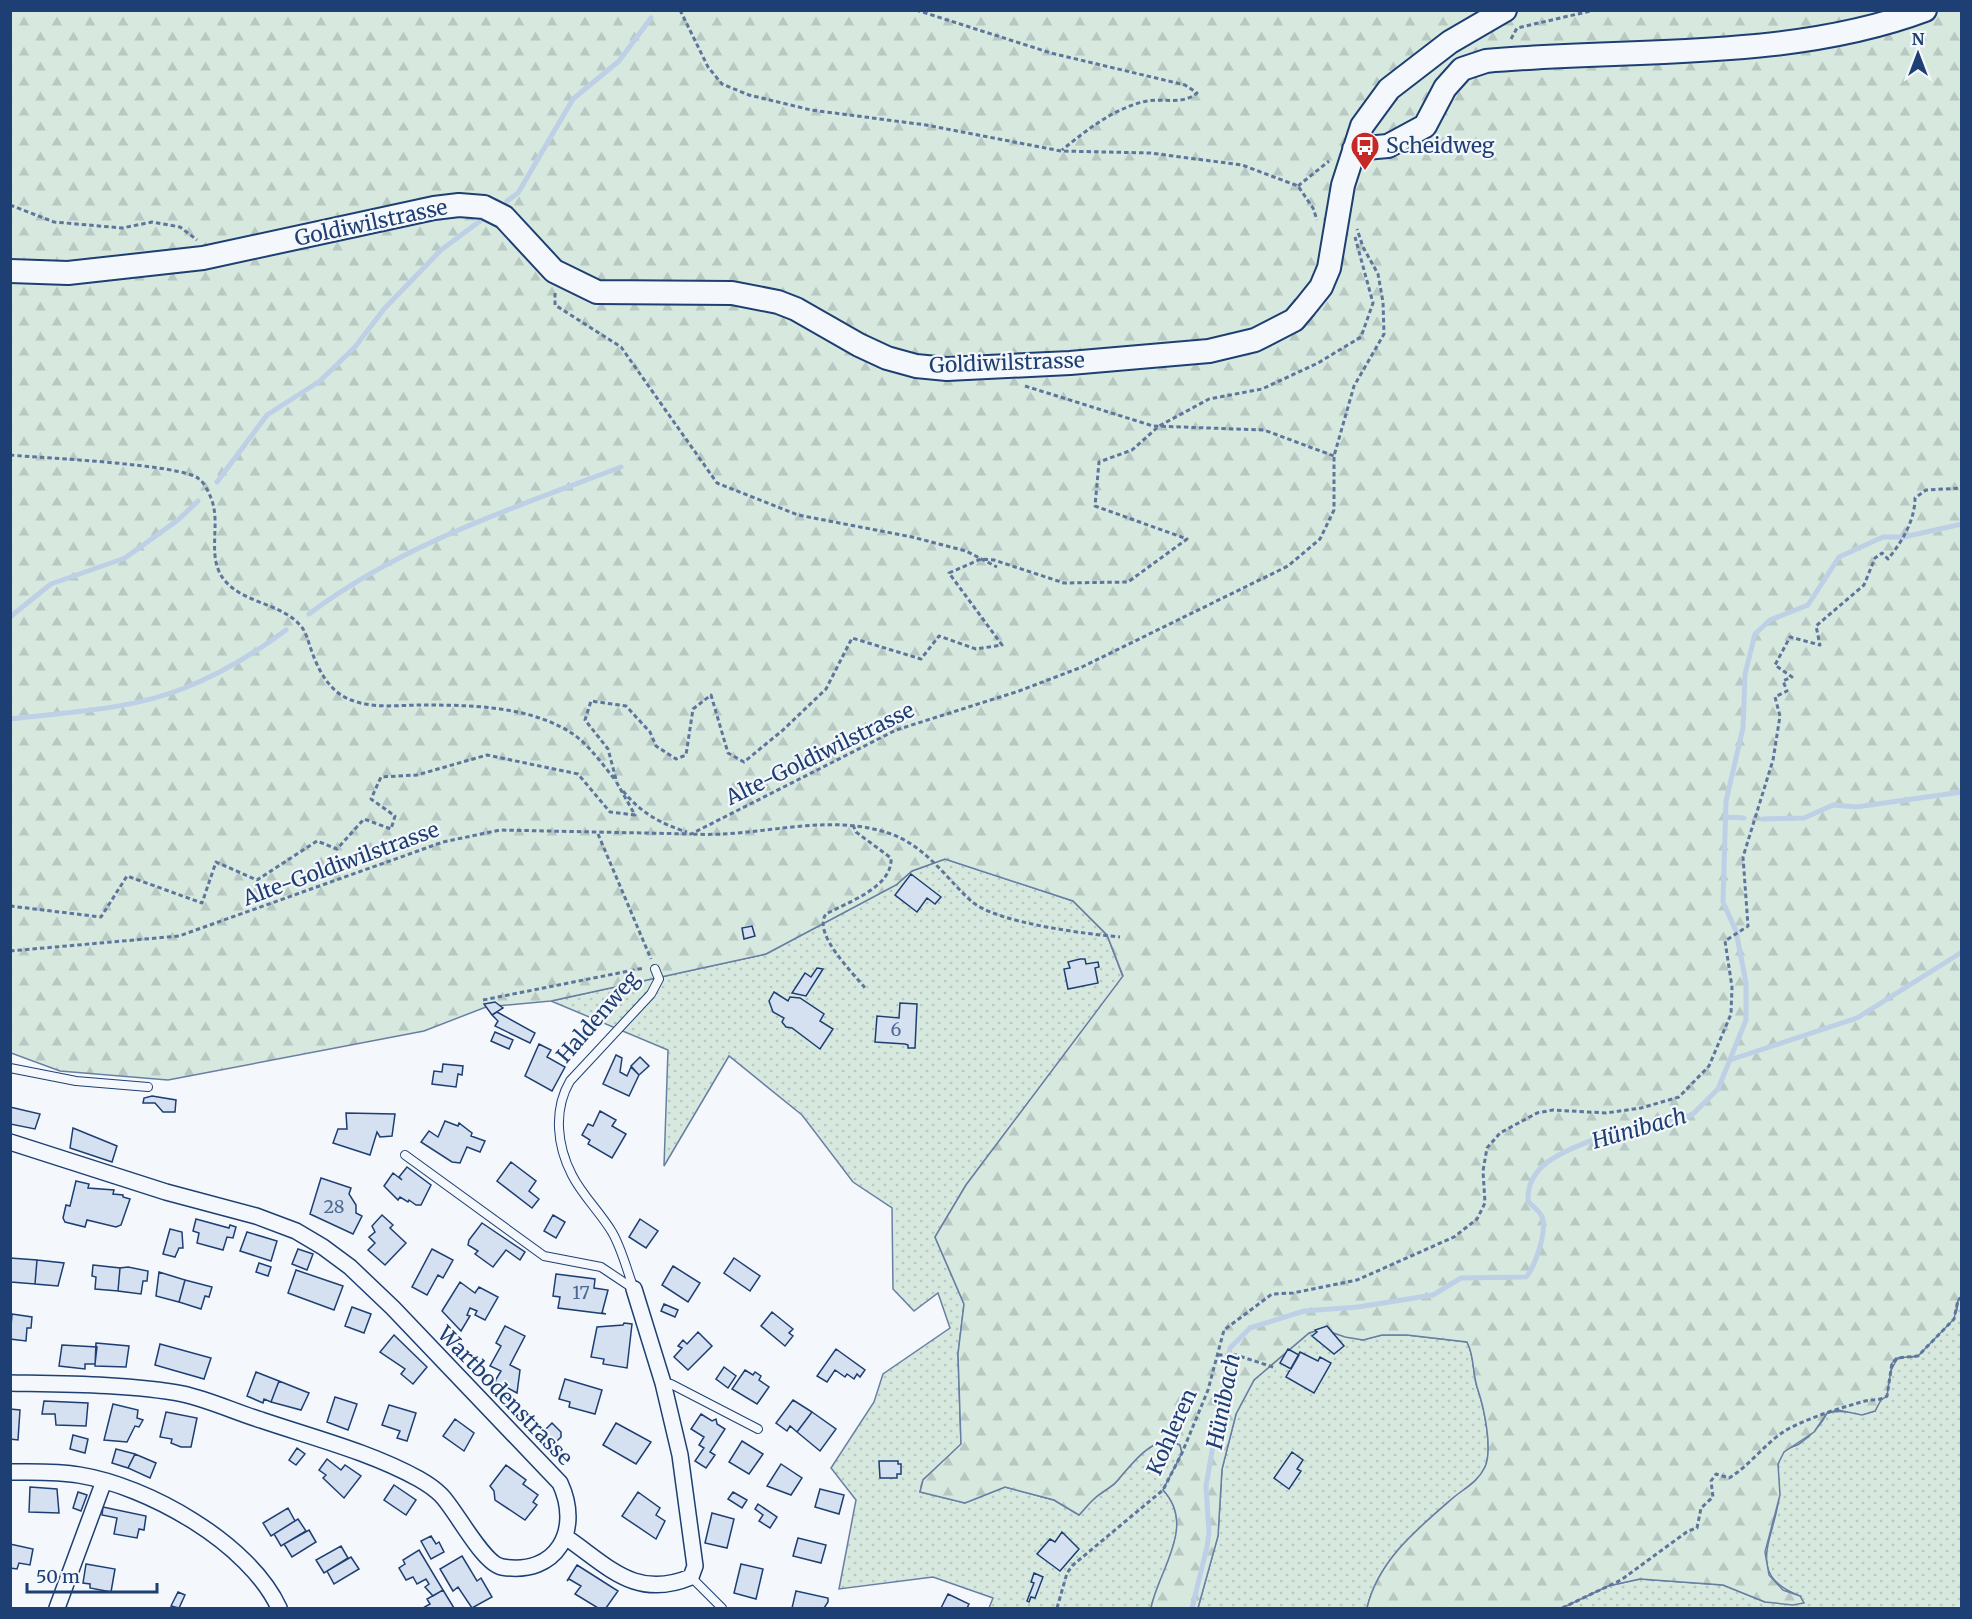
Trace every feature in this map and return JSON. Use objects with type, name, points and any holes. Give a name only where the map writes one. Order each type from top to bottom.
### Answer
[{"type":"street","name":"Goldiwilstrasse","points":[[10,271],[68,273],[203,258],[422,210],[459,205],[484,207],[504,217],[554,271],[597,292],[732,293],[778,302],[796,309],[859,345],[887,358],[916,366],[947,369],[1070,363],[1209,351],[1255,340],[1293,320],[1321,287],[1329,268],[1343,185],[1362,126],[1389,89],[1450,42],[1505,10]]},
{"type":"street","points":[[1354,149],[1388,146],[1425,126],[1446,88],[1462,69],[1486,60],[1671,52],[1773,43],[1866,28],[1925,10]]},
{"type":"street","name":"Wartbodenstrasse","points":[[10,1142],[166,1192],[263,1218],[296,1231],[323,1247],[350,1267],[393,1308],[560,1483],[567,1498],[569,1513],[567,1538]]},
{"type":"street","name":"Haldenweg","points":[[634,1289],[663,1383],[680,1455],[695,1566],[691,1577]]},
{"type":"street","points":[[10,1383],[182,1394],[356,1451],[400,1469],[441,1494],[482,1552],[498,1566],[517,1568],[536,1564],[556,1551],[567,1538],[634,1583],[656,1586],[674,1584],[691,1577]]},
{"type":"street","points":[[10,1473],[79,1475],[104,1481],[121,1486],[186,1516],[241,1558],[267,1585],[279,1608]]},
{"type":"street","points":[[57,1608],[104,1481]]},
{"type":"lane","name":"Haldenweg","points":[[634,1289],[613,1234],[572,1175],[559,1138],[558,1116],[570,1081],[651,994],[659,979],[655,969]]},
{"type":"lane","points":[[10,1068],[76,1081],[148,1086]]},
{"type":"lane","points":[[405,1155],[544,1256],[601,1267],[634,1289]]},
{"type":"lane","points":[[663,1383],[716,1405],[758,1429]]},
{"type":"lane","points":[[691,1577],[722,1608]]},
{"type":"path","points":[[680,10],[708,67],[722,84],[749,95],[811,110],[927,125],[1061,151],[1150,153],[1210,159],[1242,165],[1298,186],[1330,160],[1354,149]]},
{"type":"path","points":[[916,10],[1051,53],[1185,85],[1197,93],[1190,99],[1149,100],[1123,108],[1092,125],[1061,151]]},
{"type":"path","points":[[1520,39],[1510,39],[1517,28],[1595,10]]},
{"type":"path","points":[[10,205],[54,222],[122,228],[152,222],[180,227],[197,239],[203,258]]},
{"type":"path","points":[[10,906],[101,917],[127,876],[202,903],[216,862],[257,880],[317,841],[337,849],[364,819],[391,829],[395,816],[371,799],[381,777],[417,775],[487,755],[578,774],[610,812],[635,815],[617,783],[608,749],[585,720],[591,701],[626,706],[650,732],[656,746],[676,759],[686,755],[693,708],[711,695],[728,753],[744,762],[783,730],[826,689],[852,638],[921,659],[939,636],[976,650],[1002,645],[949,573],[981,559],[994,560],[1064,584],[1128,582],[1187,539],[1095,506],[1099,462],[1132,450],[1159,426],[1209,399],[1262,389],[1318,363],[1360,337],[1373,303],[1351,222]]},
{"type":"path","name":"Alte-Goldiwilstrasse","points":[[10,951],[178,936],[444,842],[500,830],[598,834],[691,834],[896,730],[1019,691],[1082,667],[1288,566],[1320,539],[1334,510],[1334,456],[1354,386],[1384,334],[1383,302],[1378,274],[1363,247],[1356,226]]},
{"type":"path","points":[[554,271],[555,305],[621,347],[717,483],[798,515],[912,537],[966,551],[996,567]]},
{"type":"path","points":[[1018,384],[1159,426],[1264,430],[1334,456]]},
{"type":"path","points":[[10,455],[156,468],[185,472],[200,479],[211,497],[216,518],[214,563],[225,581],[239,593],[299,623],[308,636],[320,671],[333,689],[348,700],[369,706],[464,705],[507,711],[547,721],[573,735],[594,753],[642,812],[665,825],[691,834],[718,836],[834,825],[853,825],[888,833],[916,846],[972,902],[992,915],[1078,933],[1120,937]]},
{"type":"path","name":"Kohleren","points":[[1057,1608],[1067,1573],[1073,1565],[1163,1490],[1195,1422],[1219,1355],[1224,1330],[1272,1294],[1293,1293],[1357,1280],[1454,1237],[1477,1219],[1485,1203],[1484,1171],[1487,1148],[1500,1133],[1537,1113],[1552,1110],[1606,1113],[1641,1108],[1679,1097],[1709,1066],[1731,1014],[1732,987],[1725,941],[1748,926],[1743,857],[1773,760],[1780,716],[1775,697],[1787,691],[1783,681],[1792,677],[1774,664],[1790,637],[1820,645],[1816,626],[1864,585],[1875,558],[1882,552],[1888,559],[1898,546],[1915,511],[1915,498],[1926,490],[1962,488]]},
{"type":"path","points":[[853,825],[856,832],[891,858],[892,867],[885,879],[826,914],[822,919],[823,930],[832,947],[865,988]]},
{"type":"path","points":[[483,1000],[620,971],[655,969],[598,834]]},
{"type":"path","points":[[1562,1608],[1621,1580],[1688,1531],[1697,1528],[1701,1509],[1713,1497],[1711,1481],[1716,1474],[1729,1478],[1787,1430],[1816,1416],[1868,1400],[1881,1400],[1887,1396],[1892,1363],[1897,1358],[1918,1356],[1954,1319],[1958,1300],[1962,1296]]},
{"type":"path","points":[[1219,1355],[1236,1355],[1276,1368]]},
{"type":"green space","points":[[10,11],[1961,11],[1961,1297],[1958,1300],[1954,1319],[1918,1356],[1897,1358],[1892,1363],[1887,1396],[1881,1400],[1875,1411],[1862,1415],[1838,1410],[1827,1413],[1814,1432],[1784,1452],[1778,1464],[1780,1495],[1765,1552],[1769,1575],[1783,1590],[1800,1596],[1804,1603],[1793,1605],[1765,1602],[1723,1585],[1640,1579],[1608,1586],[1562,1608],[1367,1608],[1380,1575],[1401,1547],[1426,1522],[1475,1481],[1485,1467],[1488,1450],[1487,1428],[1467,1342],[1407,1335],[1382,1335],[1363,1340],[1322,1329],[1309,1333],[1254,1380],[1236,1414],[1222,1469],[1218,1536],[1198,1608],[1151,1608],[1176,1533],[1173,1504],[1163,1490],[1182,1453],[1180,1445],[1161,1442],[1144,1451],[1115,1483],[1097,1496],[1079,1515],[1054,1500],[1005,1487],[965,1503],[920,1492],[923,1480],[961,1444],[958,1354],[964,1304],[935,1237],[966,1185],[1123,976],[1107,935],[1073,901],[945,859],[912,871],[896,885],[766,954],[551,1001],[486,1007],[424,1031],[168,1080],[60,1071],[11,1053]]},
{"type":"green space","points":[[945,859],[1073,901],[1107,935],[1123,977],[966,1185],[935,1237],[964,1304],[958,1354],[961,1445],[923,1480],[920,1492],[965,1503],[1005,1487],[1054,1500],[1079,1515],[1095,1498],[1115,1483],[1144,1451],[1161,1442],[1180,1445],[1182,1453],[1163,1490],[1173,1504],[1177,1518],[1176,1533],[1173,1549],[1151,1608],[989,1608],[993,1598],[933,1577],[839,1589],[856,1500],[831,1468],[874,1402],[883,1374],[950,1328],[938,1293],[914,1311],[893,1289],[892,1208],[853,1182],[802,1115],[729,1056],[664,1166],[668,1050],[551,1001],[766,954],[896,885],[912,871]]},
{"type":"green space","points":[[1961,1297],[1961,1608],[1562,1608],[1608,1586],[1640,1579],[1723,1585],[1765,1602],[1800,1596],[1772,1578],[1767,1567],[1769,1541],[1779,1498],[1778,1464],[1780,1458],[1785,1451],[1799,1444],[1811,1434],[1827,1413],[1875,1411],[1896,1361],[1901,1357],[1918,1356],[1957,1310],[1958,1300]]},
{"type":"green space","points":[[1323,1328],[1362,1340],[1382,1335],[1407,1335],[1467,1342],[1487,1428],[1488,1450],[1485,1467],[1475,1481],[1426,1522],[1401,1547],[1380,1575],[1367,1608],[1198,1608],[1218,1536],[1222,1469],[1236,1414],[1254,1380],[1309,1333]]},
{"type":"building","points":[[911,874],[941,897],[935,904],[927,898],[917,912],[895,895]]},
{"type":"building","points":[[752,926],[755,936],[744,939],[742,928]]},
{"type":"building","points":[[1085,959],[1086,964],[1098,962],[1099,967],[1095,968],[1098,983],[1068,989],[1064,969],[1070,968],[1068,962]]},
{"type":"building","points":[[817,968],[823,969],[806,996],[792,993],[805,973],[811,977]]},
{"type":"building","points":[[774,992],[788,1001],[790,997],[800,998],[824,1014],[820,1021],[833,1029],[820,1049],[792,1028],[786,1027],[782,1022],[784,1018],[773,1012],[769,1001]]},
{"type":"building","points":[[495,1002],[503,1008],[492,1015],[484,1004]]},
{"type":"building","points":[[900,1003],[917,1004],[915,1048],[908,1048],[905,1044],[875,1042],[877,1016],[899,1018]]},
{"type":"building","points":[[497,1012],[535,1033],[530,1043],[495,1026],[498,1021],[492,1015]]},
{"type":"building","points":[[495,1032],[513,1040],[509,1049],[491,1041]]},
{"type":"building","points":[[539,1044],[551,1050],[547,1057],[565,1067],[552,1091],[525,1076]]},
{"type":"building","points":[[616,1055],[622,1058],[620,1072],[627,1076],[631,1067],[639,1075],[629,1096],[603,1084]]},
{"type":"building","points":[[640,1057],[649,1066],[639,1075],[631,1066]]},
{"type":"building","points":[[443,1064],[463,1066],[462,1075],[458,1074],[456,1087],[432,1084],[434,1071],[442,1072]]},
{"type":"building","points":[[152,1096],[176,1100],[175,1112],[163,1112],[155,1103],[143,1103],[144,1098]]},
{"type":"building","points":[[10,1107],[40,1114],[35,1129],[10,1124]]},
{"type":"building","points":[[600,1111],[616,1120],[612,1126],[626,1134],[612,1158],[588,1144],[590,1140],[582,1135],[588,1124],[593,1126]]},
{"type":"building","points":[[346,1113],[395,1114],[392,1136],[380,1137],[377,1132],[370,1155],[333,1143],[338,1129],[347,1129]]},
{"type":"building","points":[[445,1121],[458,1126],[459,1123],[472,1133],[471,1136],[485,1141],[480,1152],[467,1147],[460,1163],[452,1162],[421,1142],[429,1131],[438,1137]]},
{"type":"building","points":[[73,1128],[117,1146],[112,1162],[70,1148]]},
{"type":"building","points":[[511,1162],[536,1181],[529,1191],[539,1199],[532,1208],[497,1181]]},
{"type":"building","points":[[407,1167],[431,1185],[421,1205],[416,1205],[409,1200],[408,1202],[400,1197],[398,1200],[384,1186],[393,1173],[402,1180],[399,1177]]},
{"type":"building","points":[[321,1178],[351,1188],[349,1194],[356,1205],[356,1213],[362,1216],[353,1234],[310,1214]]},
{"type":"building","points":[[76,1181],[89,1184],[88,1188],[114,1190],[113,1194],[123,1195],[130,1199],[121,1225],[116,1227],[87,1220],[85,1227],[65,1222],[63,1218],[66,1205],[70,1206]]},
{"type":"building","points":[[382,1215],[393,1225],[390,1228],[406,1243],[385,1265],[368,1250],[375,1243],[369,1237],[375,1232],[372,1226]]},
{"type":"building","points":[[553,1215],[565,1222],[556,1238],[544,1231]]},
{"type":"building","points":[[196,1219],[229,1228],[230,1225],[236,1227],[233,1238],[227,1237],[223,1250],[197,1243],[199,1233],[193,1231]]},
{"type":"building","points":[[640,1219],[658,1231],[646,1248],[629,1237]]},
{"type":"building","points":[[482,1223],[525,1252],[520,1260],[506,1250],[493,1267],[475,1254],[478,1251],[468,1245],[469,1240]]},
{"type":"building","points":[[170,1229],[182,1232],[183,1248],[179,1248],[175,1257],[163,1254]]},
{"type":"building","points":[[247,1232],[277,1241],[271,1261],[240,1251]]},
{"type":"building","points":[[298,1249],[313,1254],[307,1270],[292,1264]]},
{"type":"building","points":[[432,1249],[453,1260],[443,1278],[438,1275],[427,1295],[412,1287]]},
{"type":"building","points":[[10,1258],[37,1260],[35,1284],[11,1282]]},
{"type":"building","points":[[734,1258],[760,1276],[750,1291],[724,1273]]},
{"type":"building","points":[[37,1260],[64,1263],[58,1286],[35,1284]]},
{"type":"building","points":[[259,1263],[271,1267],[268,1276],[256,1272]]},
{"type":"building","points":[[93,1265],[120,1268],[118,1291],[95,1289],[96,1277],[92,1276]]},
{"type":"building","points":[[673,1266],[700,1283],[688,1302],[662,1285]]},
{"type":"building","points":[[128,1267],[148,1271],[147,1281],[143,1281],[141,1294],[118,1291],[120,1268]]},
{"type":"building","points":[[296,1270],[343,1286],[334,1310],[288,1293]]},
{"type":"building","points":[[159,1272],[185,1280],[179,1302],[156,1296]]},
{"type":"building","points":[[556,1274],[595,1279],[594,1288],[608,1290],[602,1313],[606,1314],[558,1308],[560,1297],[553,1296]]},
{"type":"building","points":[[185,1280],[212,1287],[209,1297],[205,1296],[201,1309],[179,1302]]},
{"type":"building","points":[[460,1282],[475,1293],[479,1287],[498,1297],[485,1320],[475,1315],[477,1311],[470,1308],[467,1315],[470,1316],[461,1331],[442,1311]]},
{"type":"building","points":[[664,1304],[678,1310],[675,1317],[661,1311]]},
{"type":"building","points":[[352,1307],[371,1314],[364,1333],[345,1326]]},
{"type":"building","points":[[772,1312],[793,1329],[789,1333],[793,1336],[785,1346],[761,1326]]},
{"type":"building","points":[[12,1314],[32,1317],[31,1328],[27,1328],[26,1341],[10,1339]]},
{"type":"building","points":[[624,1323],[632,1324],[627,1368],[603,1364],[604,1359],[591,1357],[597,1327],[623,1325]]},
{"type":"building","points":[[505,1326],[525,1336],[510,1365],[520,1370],[517,1393],[495,1381],[501,1371],[490,1366],[501,1346],[496,1343]]},
{"type":"building","points":[[1327,1326],[1344,1346],[1334,1354],[1312,1336],[1317,1332],[1315,1330]]},
{"type":"building","points":[[698,1332],[712,1346],[688,1370],[674,1357],[682,1348],[678,1346],[683,1340],[687,1344]]},
{"type":"building","points":[[394,1335],[427,1367],[413,1384],[401,1374],[405,1369],[380,1352]]},
{"type":"building","points":[[96,1343],[129,1346],[126,1367],[95,1366]]},
{"type":"building","points":[[160,1344],[211,1358],[204,1379],[155,1365]]},
{"type":"building","points":[[62,1345],[97,1347],[95,1364],[85,1364],[85,1369],[59,1366]]},
{"type":"building","points":[[836,1349],[865,1370],[860,1377],[857,1374],[854,1379],[847,1374],[845,1377],[835,1370],[827,1382],[817,1376]]},
{"type":"building","points":[[1288,1349],[1299,1355],[1291,1369],[1280,1363]]},
{"type":"building","points":[[1300,1352],[1318,1361],[1320,1357],[1331,1363],[1314,1393],[1286,1377]]},
{"type":"building","points":[[724,1367],[736,1376],[728,1388],[716,1379]]},
{"type":"building","points":[[745,1370],[753,1375],[755,1372],[761,1376],[759,1380],[769,1387],[757,1404],[732,1389]]},
{"type":"building","points":[[256,1372],[279,1381],[271,1402],[264,1399],[263,1403],[247,1396]]},
{"type":"building","points":[[565,1379],[602,1390],[595,1414],[569,1407],[570,1402],[559,1399]]},
{"type":"building","points":[[279,1381],[309,1393],[301,1410],[271,1402]]},
{"type":"building","points":[[335,1397],[357,1404],[348,1430],[327,1422]]},
{"type":"building","points":[[793,1400],[812,1412],[797,1432],[790,1426],[787,1431],[776,1423]]},
{"type":"building","points":[[44,1401],[88,1403],[86,1426],[56,1425],[55,1414],[42,1414]]},
{"type":"building","points":[[113,1404],[138,1410],[137,1418],[143,1420],[139,1427],[135,1426],[127,1442],[104,1440]]},
{"type":"building","points":[[389,1405],[416,1413],[407,1441],[397,1438],[400,1431],[382,1425]]},
{"type":"building","points":[[10,1409],[20,1410],[18,1440],[10,1439]]},
{"type":"building","points":[[166,1412],[197,1418],[191,1447],[181,1447],[171,1443],[172,1439],[160,1437]]},
{"type":"building","points":[[812,1412],[836,1429],[820,1451],[797,1432]]},
{"type":"building","points":[[701,1414],[712,1421],[716,1419],[717,1424],[725,1429],[710,1452],[715,1455],[706,1468],[695,1461],[704,1448],[699,1445],[704,1437],[691,1429]]},
{"type":"building","points":[[455,1419],[474,1433],[464,1451],[443,1436]]},
{"type":"building","points":[[552,1423],[561,1432],[561,1437],[553,1445],[541,1434]]},
{"type":"building","points":[[616,1423],[651,1442],[636,1464],[603,1445]]},
{"type":"building","points":[[73,1435],[88,1439],[85,1453],[70,1449]]},
{"type":"building","points":[[742,1441],[763,1454],[749,1474],[729,1462]]},
{"type":"building","points":[[297,1448],[305,1454],[296,1465],[289,1460]]},
{"type":"building","points":[[116,1449],[135,1454],[128,1468],[112,1463]]},
{"type":"building","points":[[1292,1452],[1303,1460],[1297,1469],[1301,1471],[1289,1489],[1274,1478]]},
{"type":"building","points":[[135,1454],[156,1463],[150,1478],[128,1468]]},
{"type":"building","points":[[327,1459],[341,1470],[345,1465],[361,1476],[344,1498],[323,1478],[326,1475],[319,1470]]},
{"type":"building","points":[[879,1461],[898,1461],[898,1464],[901,1464],[901,1474],[897,1474],[897,1478],[880,1478]]},
{"type":"building","points":[[781,1464],[802,1478],[791,1495],[767,1486]]},
{"type":"building","points":[[506,1465],[526,1480],[523,1484],[538,1495],[533,1502],[537,1505],[525,1520],[495,1500],[494,1491],[490,1486]]},
{"type":"building","points":[[394,1485],[416,1500],[406,1515],[384,1500]]},
{"type":"building","points":[[30,1487],[57,1489],[59,1513],[29,1512]]},
{"type":"building","points":[[820,1489],[844,1495],[839,1514],[815,1507]]},
{"type":"building","points":[[78,1492],[87,1495],[81,1511],[73,1508]]},
{"type":"building","points":[[638,1492],[660,1508],[656,1515],[665,1521],[656,1539],[622,1516]]},
{"type":"building","points":[[733,1492],[747,1500],[742,1508],[728,1499]]},
{"type":"building","points":[[758,1504],[777,1517],[770,1528],[759,1521],[763,1515],[755,1509]]},
{"type":"building","points":[[103,1507],[146,1516],[144,1530],[139,1529],[137,1538],[114,1534],[117,1518],[102,1515]]},
{"type":"building","points":[[288,1508],[295,1521],[271,1536],[263,1523]]},
{"type":"building","points":[[712,1513],[734,1519],[727,1548],[705,1543]]},
{"type":"building","points":[[298,1519],[306,1531],[281,1546],[274,1534]]},
{"type":"building","points":[[309,1530],[316,1542],[292,1557],[284,1544]]},
{"type":"building","points":[[1062,1532],[1079,1549],[1060,1571],[1037,1554],[1050,1539],[1055,1542]]},
{"type":"building","points":[[431,1536],[436,1544],[439,1542],[444,1552],[431,1559],[421,1541]]},
{"type":"building","points":[[798,1538],[826,1545],[821,1563],[793,1556]]},
{"type":"building","points":[[10,1544],[33,1549],[30,1565],[19,1563],[17,1569],[10,1568]]},
{"type":"building","points":[[341,1546],[348,1558],[324,1573],[316,1560]]},
{"type":"building","points":[[419,1550],[443,1590],[433,1596],[425,1587],[429,1584],[426,1579],[417,1584],[413,1577],[406,1580],[399,1568],[405,1564],[403,1560]]},
{"type":"building","points":[[462,1556],[477,1581],[481,1578],[492,1597],[472,1608],[458,1587],[453,1591],[440,1569]]},
{"type":"building","points":[[351,1557],[359,1569],[334,1584],[327,1571]]},
{"type":"building","points":[[86,1564],[115,1569],[111,1592],[90,1588],[90,1584],[83,1583]]},
{"type":"building","points":[[741,1564],[763,1569],[756,1599],[734,1593]]},
{"type":"building","points":[[577,1565],[618,1591],[606,1608],[598,1608],[575,1594],[581,1586],[569,1579],[567,1581]]},
{"type":"building","points":[[1034,1573],[1043,1577],[1035,1598],[1031,1597],[1029,1602],[1027,1601],[1034,1583],[1031,1582]]},
{"type":"building","points":[[443,1590],[454,1608],[423,1608],[430,1604],[427,1599]]},
{"type":"building","points":[[796,1591],[828,1598],[828,1602],[824,1608],[792,1608]]},
{"type":"building","points":[[178,1592],[185,1595],[179,1608],[171,1606]]},
{"type":"building","points":[[948,1594],[969,1604],[967,1608],[941,1608]]},
{"type":"waterway","points":[[507,201],[518,193],[573,99],[619,61],[651,18]]},
{"type":"waterway","points":[[217,482],[267,415],[320,381],[355,347],[384,309],[441,250],[480,221]]},
{"type":"waterway","points":[[309,614],[345,589],[420,548],[499,513],[621,467]]},
{"type":"waterway","points":[[10,617],[51,584],[125,558],[178,520],[198,501]]},
{"type":"waterway","name":"Hünibach","points":[[1192,1608],[1207,1547],[1209,1532],[1206,1486],[1230,1348],[1250,1328],[1304,1311],[1358,1307],[1433,1295],[1461,1278],[1526,1277],[1537,1256],[1542,1237],[1541,1215],[1528,1201],[1529,1189],[1539,1170],[1568,1150],[1590,1141],[1692,1115],[1718,1089],[1746,1020],[1746,983],[1736,931],[1723,902],[1726,801],[1743,728],[1745,674],[1755,634],[1770,620],[1808,605],[1839,557],[1883,537],[1904,537],[1962,524]]},
{"type":"waterway","points":[[10,719],[119,706],[162,696],[223,670],[286,630]]},
{"type":"waterway","points":[[1762,819],[1804,818],[1833,805],[1856,807],[1962,792]]},
{"type":"waterway","points":[[1725,817],[1744,818]]},
{"type":"waterway","points":[[1730,1060],[1857,1018],[1962,952]]},
{"type":"place","name":"Scheidweg","points":[[1365,172]]}]
